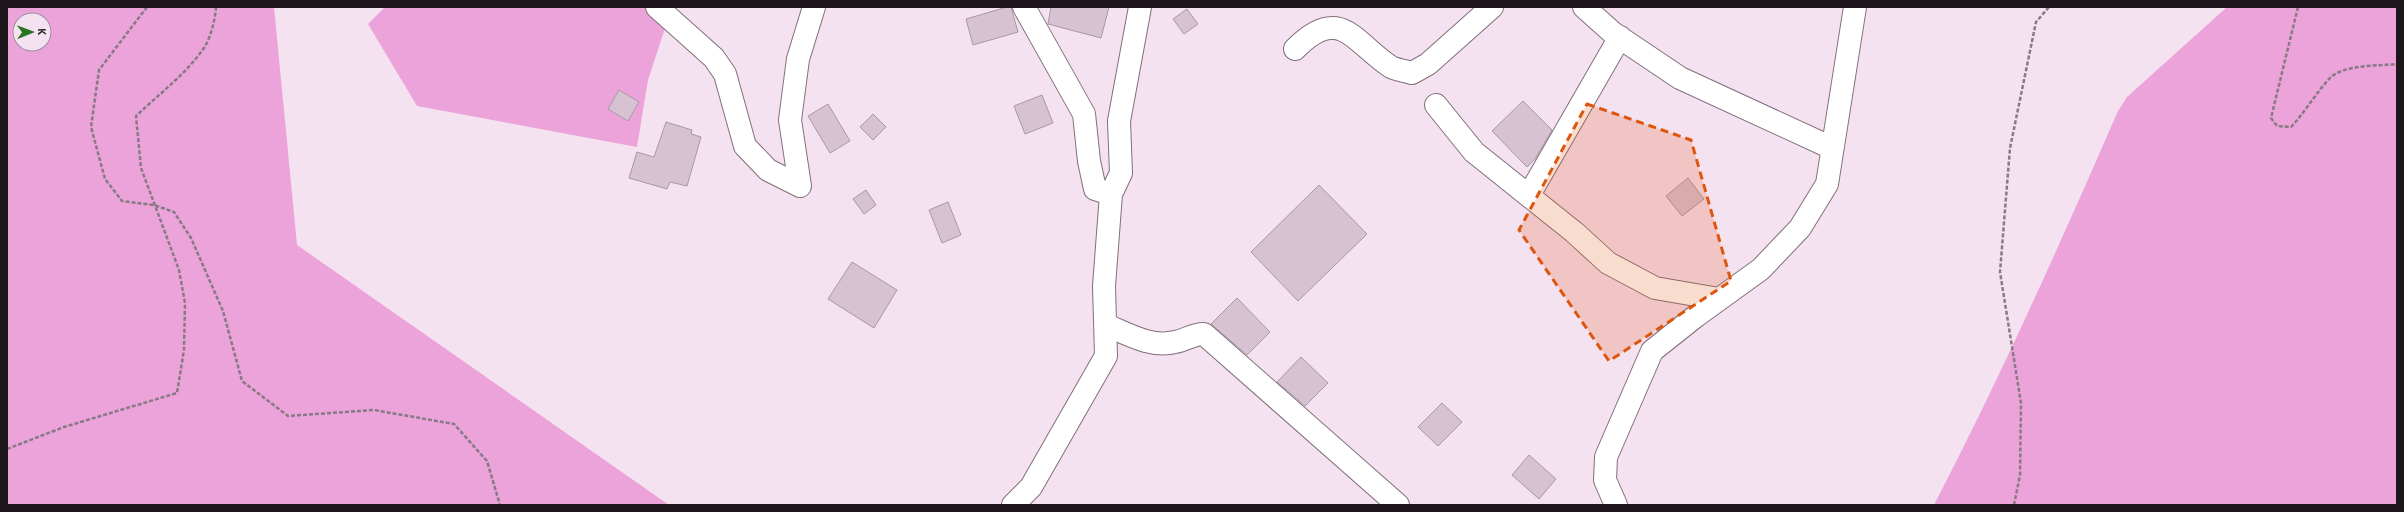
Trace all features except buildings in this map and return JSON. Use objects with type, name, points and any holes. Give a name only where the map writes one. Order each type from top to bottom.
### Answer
[{"type":"street","points":[[656,7],[714,58],[725,74],[745,146],[768,170],[800,186],[790,120],[798,59],[814,7]]},
{"type":"street","points":[[1024,7],[1084,114],[1089,161],[1095,189],[1111,194]]},
{"type":"street","points":[[1012,505],[1031,487],[1106,356],[1104,286],[1111,194],[1121,173],[1119,121],[1140,7]]},
{"type":"street","points":[[1296,49],[1310,34],[1325,29],[1347,31],[1392,68],[1412,73],[1428,64],[1492,7]]},
{"type":"street","points":[[1616,505],[1605,480],[1606,457],[1652,351],[1719,299],[1761,269],[1800,228],[1827,184],[1855,7]]},
{"type":"street","points":[[1592,9],[1620,37],[1680,78],[1832,148]]},
{"type":"street","points":[[1529,195],[1620,37]]},
{"type":"street","points":[[1436,106],[1474,152],[1529,195],[1608,263],[1655,288],[1719,299]]},
{"type":"street","points":[[1106,325],[1153,344],[1175,342],[1194,334],[1204,334],[1398,505]]},
{"type":"path","points":[[147,7],[99,70],[91,127],[105,179],[122,201],[154,205],[174,212],[191,238],[223,311],[242,381],[288,416],[374,410],[454,424],[487,461],[500,505]]},
{"type":"path","points":[[7,449],[64,427],[177,393],[184,350],[185,303],[179,270],[141,168],[136,116],[177,78],[204,48],[215,20],[216,7]]},
{"type":"path","points":[[2014,505],[2020,475],[2021,403],[2000,272],[2010,148],[2036,22],[2049,7]]},
{"type":"path","points":[[2298,7],[2274,96],[2271,118],[2277,126],[2291,127],[2306,111],[2330,78],[2355,67],[2397,64]]},
{"type":"highlighted area","points":[[1587,104],[1691,140],[1731,281],[1609,361],[1519,230]]},
{"type":"shaded area","points":[[7,7],[274,7],[297,245],[669,505],[7,505]]},
{"type":"shaded area","points":[[385,7],[672,7],[648,80],[637,147],[417,106],[368,24]]},
{"type":"shaded area","points":[[2227,7],[2397,7],[2397,505],[1934,505],[1983,408],[2029,310],[2118,111],[2127,97]]}]
